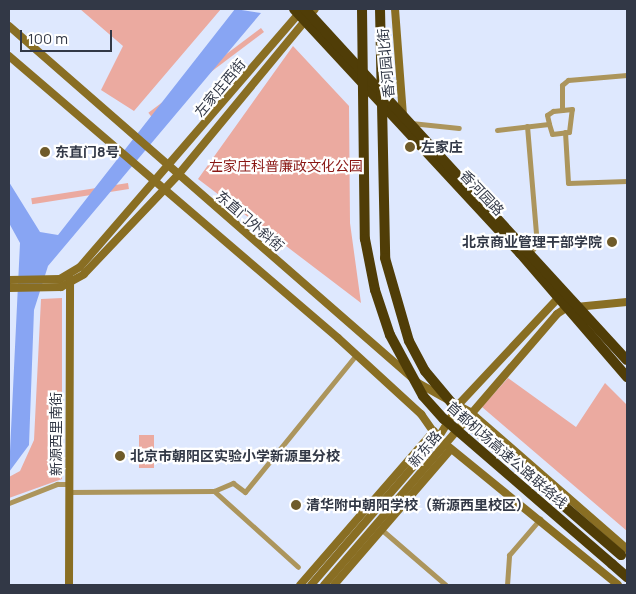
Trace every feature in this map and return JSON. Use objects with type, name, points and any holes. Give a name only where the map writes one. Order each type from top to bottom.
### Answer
[{"type":"highway","name":"首都机场高速公路联络线","points":[[362,9],[365,239],[374,290],[390,335],[423,396],[444,419],[627,577]]},
{"type":"highway","name":"首都机场高速公路联络线","points":[[380,9],[384,248],[409,341],[425,371],[471,426],[625,554]]},
{"type":"highway","name":"香河园路","points":[[304,12],[566,290],[627,360]]},
{"type":"highway","name":"香河园路","points":[[304,12],[627,377]]},
{"type":"main road","name":"香河园北街","points":[[395,9],[406,119]]},
{"type":"main road","name":"左家庄西街","points":[[156,182],[304,12]]},
{"type":"main road","name":"左家庄西街","points":[[164,189],[178,176],[304,12]]},
{"type":"main road","name":"东直门外斜街","points":[[9,26],[178,176],[418,383],[459,404],[470,412],[625,554]]},
{"type":"main road","points":[[9,56],[356,355],[448,446],[540,519],[618,585]]},
{"type":"main road","points":[[61,283],[156,182]]},
{"type":"main road","points":[[10,284],[70,284],[95,263],[164,189]]},
{"type":"main road","name":"新源西里南街","points":[[69,585],[70,275]]},
{"type":"main road","points":[[300,585],[436,434],[459,404],[566,290]]},
{"type":"main road","points":[[566,308],[627,302]]},
{"type":"main road","name":"新东路","points":[[324,585],[448,446],[470,412],[566,308]]},
{"type":"main road","name":"新东路","points":[[311,585],[436,434]]},
{"type":"main road","points":[[334,585],[382,530],[448,446]]},
{"type":"street","points":[[562,110],[562,84],[568,80],[627,75]]},
{"type":"street","points":[[572,109],[573,122],[564,132],[552,134],[547,115],[562,110],[572,109]]},
{"type":"street","points":[[406,119],[458,128]]},
{"type":"street","points":[[497,130],[549,124]]},
{"type":"street","points":[[527,126],[537,244],[530,252]]},
{"type":"street","points":[[564,132],[568,183],[627,182]]},
{"type":"street","points":[[9,503],[57,484],[68,488],[214,491],[233,483],[245,492],[356,355]]},
{"type":"street","points":[[214,491],[298,567]]},
{"type":"street","points":[[507,585],[509,555],[540,519]]},
{"type":"street","points":[[382,530],[442,584]]},
{"type":"green space","points":[[80,9],[221,9],[134,111],[101,90],[123,46]]},
{"type":"green space","points":[[261,28],[264,32],[151,117],[148,113]]},
{"type":"green space","name":"左家庄科普廉政文化公园","points":[[293,46],[349,106],[350,223],[361,303],[198,179]]},
{"type":"green space","points":[[128,183],[129,189],[32,204],[31,198]]},
{"type":"green space","points":[[62,298],[62,479],[9,498],[9,477],[20,471],[34,440],[41,299]]},
{"type":"green space","points":[[508,378],[576,427],[605,383],[627,405],[627,531],[482,407]]},
{"type":"green space","points":[[139,435],[154,435],[154,468],[139,468]]},
{"type":"water","points":[[235,9],[261,13],[48,266],[34,310],[29,445],[9,472],[20,243],[9,223],[9,182],[40,232],[58,235]]},
{"type":"place","name":"左家庄","points":[[410,147]]},
{"type":"place","name":"东直门8号","points":[[45,152]]},
{"type":"place","name":"北京商业管理干部学院","points":[[612,242]]},
{"type":"place","name":"北京市朝阳区实验小学新源里分校","points":[[120,456]]},
{"type":"place","name":"清华附中朝阳学校（新源西里校区）","points":[[296,505]]}]
